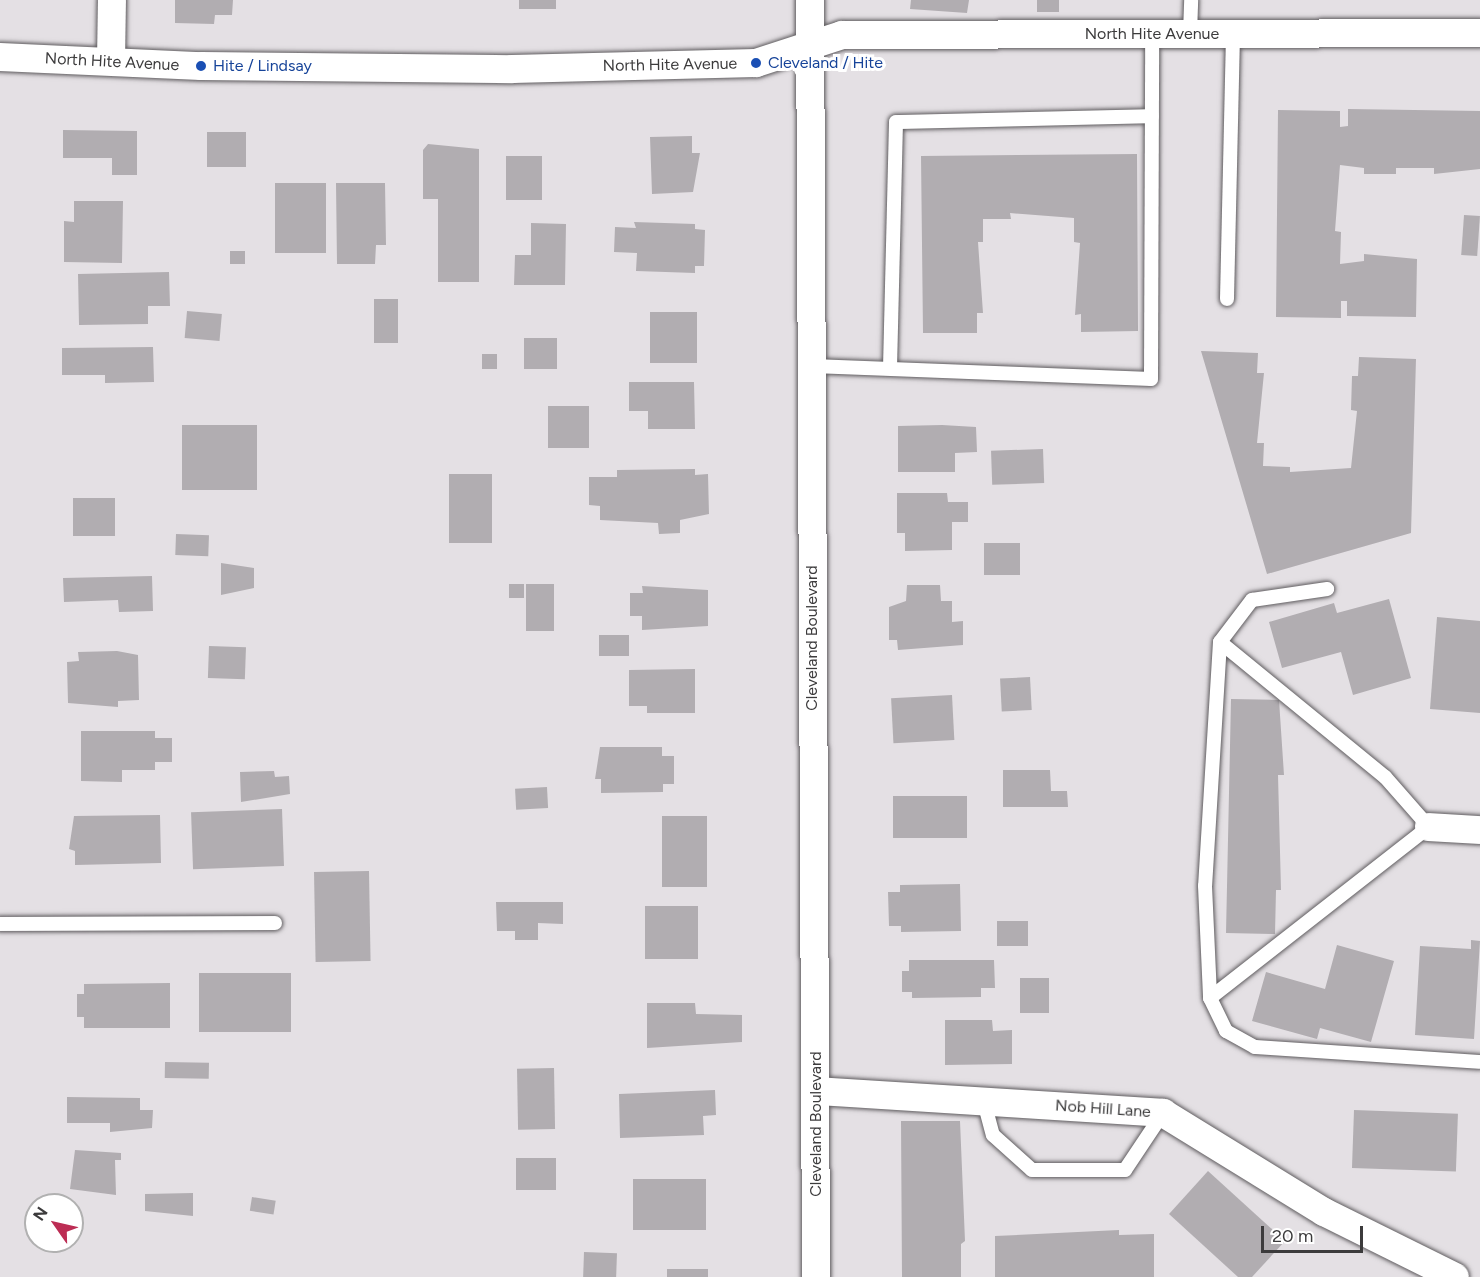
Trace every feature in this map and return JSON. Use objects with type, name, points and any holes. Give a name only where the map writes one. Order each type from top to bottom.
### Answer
[{"type":"street","points":[[111,61],[112,0]]},
{"type":"street","name":"Cleveland Boulevard","points":[[810,0],[807,47],[813,366],[816,1277]]},
{"type":"street","name":"North Hite Avenue","points":[[0,57],[512,69],[756,63],[842,35],[1480,33]]},
{"type":"street","points":[[1429,827],[1480,830]]},
{"type":"street","name":"Nob Hill Lane","points":[[817,1091],[1163,1113],[1324,1212],[1455,1277]]},
{"type":"street","points":[[1467,1277],[1480,1276]]},
{"type":"lane","points":[[1190,34],[1191,0]]},
{"type":"lane","points":[[813,366],[1152,379],[1152,34]]},
{"type":"lane","points":[[1227,299],[1233,34]]},
{"type":"lane","points":[[890,368],[896,122],[1152,116]]},
{"type":"lane","points":[[1327,589],[1252,600],[1220,642],[1205,886],[1210,998],[1226,1031],[1255,1047],[1480,1062]]},
{"type":"lane","points":[[1210,998],[1429,827],[1385,777],[1220,642]]},
{"type":"lane","points":[[0,924],[275,923]]},
{"type":"lane","points":[[984,1102],[993,1135],[1032,1170],[1125,1170],[1163,1113]]},
{"type":"building","points":[[175,0],[233,0],[232,15],[215,15],[214,24],[175,23]]},
{"type":"building","points":[[519,0],[556,0],[556,9],[519,9]]},
{"type":"building","points":[[911,0],[969,0],[967,13],[910,9]]},
{"type":"building","points":[[1037,0],[1059,0],[1059,12],[1037,12]]},
{"type":"building","points":[[1348,109],[1480,111],[1480,169],[1434,174],[1434,168],[1396,168],[1396,174],[1364,174],[1364,168],[1340,165],[1335,231],[1341,232],[1340,264],[1364,261],[1364,254],[1417,259],[1416,317],[1347,316],[1347,301],[1341,301],[1341,318],[1276,317],[1278,110],[1340,111],[1340,127],[1348,126]]},
{"type":"building","points":[[63,130],[137,131],[137,175],[112,175],[112,158],[63,158]]},
{"type":"building","points":[[207,132],[246,132],[246,167],[207,167]]},
{"type":"building","points":[[692,136],[692,153],[700,153],[693,192],[652,194],[650,137]]},
{"type":"building","points":[[428,144],[479,149],[479,282],[438,282],[438,199],[423,199],[423,150]]},
{"type":"building","points":[[1137,154],[1138,331],[1081,332],[1081,314],[1075,315],[1080,243],[1074,242],[1074,218],[1010,213],[1011,219],[983,219],[983,242],[978,242],[983,313],[977,313],[977,333],[923,333],[921,156]]},
{"type":"building","points":[[506,156],[542,156],[542,200],[506,200]]},
{"type":"building","points":[[275,183],[326,183],[326,253],[275,253]]},
{"type":"building","points":[[336,183],[385,183],[386,245],[376,245],[375,264],[337,264]]},
{"type":"building","points":[[74,201],[123,201],[122,263],[64,262],[64,221],[74,222]]},
{"type":"building","points":[[1464,215],[1480,216],[1477,256],[1461,255]]},
{"type":"building","points":[[634,222],[695,224],[695,229],[705,230],[704,266],[695,266],[695,273],[636,271],[637,253],[614,252],[615,227],[636,228]]},
{"type":"building","points":[[531,223],[566,224],[565,285],[514,285],[515,255],[531,255]]},
{"type":"building","points":[[230,251],[245,251],[245,264],[230,264]]},
{"type":"building","points":[[169,272],[170,306],[148,306],[148,324],[79,325],[78,274]]},
{"type":"building","points":[[374,299],[398,299],[398,343],[374,343]]},
{"type":"building","points":[[187,311],[222,314],[220,341],[185,338]]},
{"type":"building","points":[[650,312],[697,312],[697,363],[650,363]]},
{"type":"building","points":[[524,338],[557,338],[557,369],[524,369]]},
{"type":"building","points":[[153,347],[154,382],[105,383],[105,375],[62,375],[62,348]]},
{"type":"building","points":[[1201,351],[1258,353],[1257,373],[1264,373],[1257,443],[1264,443],[1263,466],[1290,467],[1290,472],[1351,468],[1357,411],[1351,410],[1352,376],[1358,376],[1359,357],[1416,359],[1411,533],[1267,574]]},
{"type":"building","points":[[482,354],[497,354],[497,369],[482,369]]},
{"type":"building","points":[[629,382],[694,382],[695,429],[648,429],[648,411],[629,411]]},
{"type":"building","points":[[548,406],[589,406],[589,448],[548,448]]},
{"type":"building","points":[[182,425],[257,425],[257,490],[182,490]]},
{"type":"building","points":[[898,426],[976,427],[977,452],[955,453],[955,472],[898,472]]},
{"type":"building","points":[[1043,449],[1044,483],[992,485],[991,451]]},
{"type":"building","points":[[695,469],[695,475],[708,474],[709,514],[680,520],[680,533],[659,534],[658,523],[600,520],[600,506],[589,505],[589,477],[617,477],[617,470]]},
{"type":"building","points":[[449,474],[492,474],[492,543],[449,543]]},
{"type":"building","points":[[897,493],[947,493],[948,502],[968,502],[968,522],[952,522],[952,550],[905,551],[905,533],[897,533]]},
{"type":"building","points":[[73,498],[115,498],[115,536],[73,536]]},
{"type":"building","points":[[176,534],[209,535],[208,556],[175,555]]},
{"type":"building","points":[[984,543],[1020,543],[1020,575],[984,575]]},
{"type":"building","points":[[221,563],[254,568],[254,588],[221,595]]},
{"type":"building","points":[[152,576],[153,611],[119,612],[118,600],[64,602],[63,578]]},
{"type":"building","points":[[509,584],[524,584],[524,598],[509,598]]},
{"type":"building","points":[[526,584],[554,584],[554,631],[526,631]]},
{"type":"building","points":[[907,585],[940,585],[941,601],[952,601],[952,622],[963,621],[963,645],[898,650],[897,640],[889,640],[889,607],[906,601]]},
{"type":"building","points":[[642,586],[708,590],[708,626],[642,630],[642,616],[630,616],[630,593],[643,593]]},
{"type":"building","points":[[1389,599],[1411,678],[1353,695],[1341,652],[1282,668],[1269,622],[1334,603],[1337,613]]},
{"type":"building","points":[[1437,617],[1480,621],[1480,713],[1430,709]]},
{"type":"building","points":[[599,635],[629,635],[629,656],[599,656]]},
{"type":"building","points":[[209,646],[246,647],[245,679],[208,678]]},
{"type":"building","points":[[117,651],[138,655],[139,700],[118,701],[118,707],[68,703],[67,662],[79,661],[78,652]]},
{"type":"building","points":[[695,669],[695,713],[647,713],[647,706],[629,706],[629,670]]},
{"type":"building","points":[[1030,677],[1032,710],[1002,712],[1000,679]]},
{"type":"building","points":[[952,695],[954,740],[893,743],[891,698]]},
{"type":"building","points":[[1231,699],[1279,700],[1284,775],[1278,775],[1281,890],[1276,890],[1275,934],[1226,933]]},
{"type":"building","points":[[81,731],[155,731],[155,738],[172,738],[172,762],[155,762],[155,770],[122,770],[122,782],[81,781]]},
{"type":"building","points":[[600,747],[662,747],[662,756],[674,756],[674,784],[663,784],[663,792],[601,793],[601,779],[595,779]]},
{"type":"building","points":[[1003,770],[1050,770],[1051,791],[1067,791],[1068,807],[1003,807]]},
{"type":"building","points":[[274,771],[275,777],[289,776],[290,794],[241,802],[240,772]]},
{"type":"building","points":[[547,787],[548,808],[516,810],[515,789]]},
{"type":"building","points":[[893,796],[967,796],[967,838],[893,838]]},
{"type":"building","points":[[282,809],[284,866],[193,869],[191,812]]},
{"type":"building","points":[[160,815],[161,863],[75,865],[75,851],[69,849],[74,816]]},
{"type":"building","points":[[662,816],[707,816],[707,887],[662,887]]},
{"type":"building","points":[[369,871],[371,961],[316,962],[314,872]]},
{"type":"building","points":[[960,884],[961,931],[901,932],[901,926],[889,926],[888,892],[900,892],[900,885]]},
{"type":"building","points":[[496,902],[563,902],[563,924],[538,923],[538,940],[515,940],[515,931],[497,931]]},
{"type":"building","points":[[645,906],[698,906],[698,959],[645,959]]},
{"type":"building","points":[[997,921],[1028,921],[1028,946],[997,946]]},
{"type":"building","points":[[1471,940],[1480,941],[1474,1039],[1415,1035],[1420,946],[1471,949]]},
{"type":"building","points":[[1337,945],[1394,961],[1371,1042],[1320,1028],[1317,1039],[1252,1021],[1266,972],[1325,989]]},
{"type":"building","points":[[909,960],[994,960],[995,988],[981,988],[981,997],[912,998],[912,992],[902,992],[902,971],[909,971]]},
{"type":"building","points":[[199,973],[291,973],[291,1032],[199,1032]]},
{"type":"building","points":[[1020,978],[1049,978],[1049,1013],[1020,1013]]},
{"type":"building","points":[[170,983],[170,1028],[84,1028],[84,1017],[77,1017],[77,994],[84,994],[84,984]]},
{"type":"building","points":[[647,1003],[695,1003],[696,1014],[742,1015],[742,1042],[647,1048]]},
{"type":"building","points":[[945,1020],[992,1020],[993,1031],[1012,1030],[1012,1064],[945,1065]]},
{"type":"building","points":[[165,1062],[209,1063],[209,1079],[165,1078]]},
{"type":"building","points":[[554,1068],[555,1129],[518,1130],[517,1069]]},
{"type":"building","points":[[715,1090],[716,1115],[703,1116],[704,1135],[620,1138],[619,1094]]},
{"type":"building","points":[[67,1097],[140,1098],[140,1110],[153,1110],[152,1128],[110,1132],[110,1123],[67,1123]]},
{"type":"building","points":[[1354,1110],[1458,1114],[1456,1172],[1352,1168]]},
{"type":"building","points":[[901,1121],[960,1121],[965,1241],[961,1244],[961,1277],[902,1277]]},
{"type":"building","points":[[75,1150],[121,1153],[121,1160],[115,1160],[116,1195],[70,1189]]},
{"type":"building","points":[[516,1158],[556,1158],[556,1190],[516,1190]]},
{"type":"building","points":[[1208,1171],[1285,1241],[1252,1277],[1238,1277],[1169,1214]]},
{"type":"building","points":[[633,1179],[706,1179],[706,1230],[633,1230]]},
{"type":"building","points":[[193,1193],[193,1216],[145,1211],[145,1194]]},
{"type":"building","points":[[252,1197],[276,1201],[274,1215],[250,1211]]},
{"type":"building","points":[[1119,1230],[1119,1235],[1154,1234],[1154,1277],[995,1277],[995,1236]]},
{"type":"building","points":[[584,1252],[617,1253],[616,1277],[583,1277]]},
{"type":"building","points":[[667,1269],[708,1269],[708,1277],[667,1277]]},
{"type":"place","name":"Cleveland / Hite","points":[[756,63]]},
{"type":"place","name":"Hite / Lindsay","points":[[201,66]]}]
